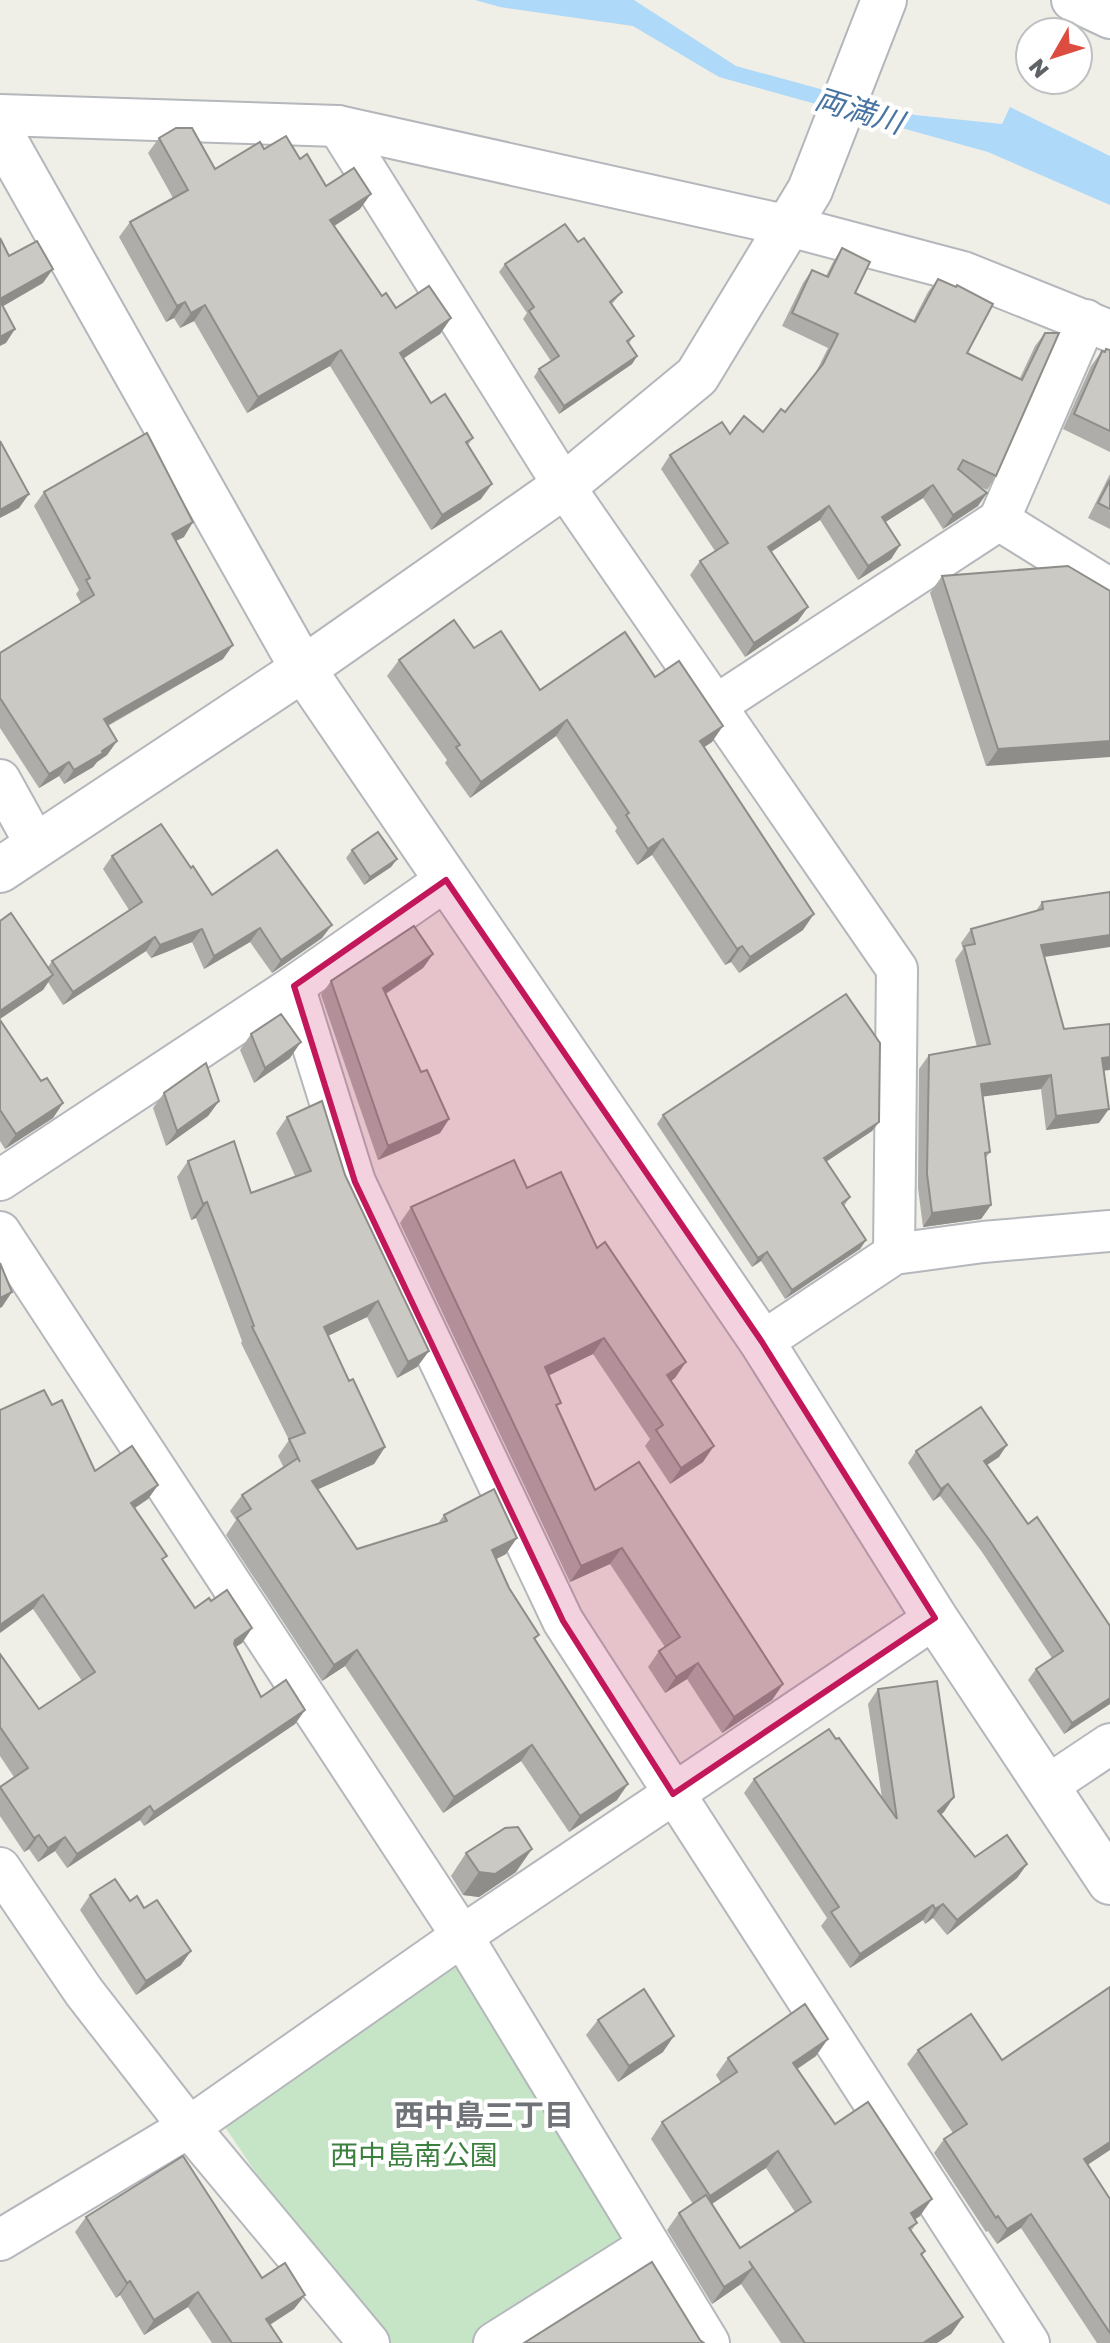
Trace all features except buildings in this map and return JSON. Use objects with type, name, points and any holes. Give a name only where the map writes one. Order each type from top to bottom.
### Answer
[{"type":"street","points":[[0,870],[303,669],[564,486],[697,376],[800,208],[884,0]]},
{"type":"street","points":[[1073,0],[1110,18]]},
{"type":"street","points":[[0,115],[338,126],[800,208],[1098,325],[999,520],[715,706]]},
{"type":"street","points":[[338,126],[564,486],[897,969],[894,1254]]},
{"type":"street","points":[[0,132],[303,669],[762,1342],[935,1618],[1110,1882]]},
{"type":"street","points":[[999,520],[1110,589]]},
{"type":"street","points":[[0,780],[36,845]]},
{"type":"street","points":[[0,1180],[294,986],[446,880]]},
{"type":"street","points":[[294,986],[355,1182],[563,1621],[1029,2343]]},
{"type":"street","points":[[762,1342],[894,1254],[983,1242],[1110,1231]]},
{"type":"street","points":[[0,1232],[462,1936],[709,2343]]},
{"type":"street","points":[[0,2240],[189,2127],[462,1936],[935,1618]]},
{"type":"street","points":[[1047,1786],[1110,1744]]},
{"type":"street","points":[[0,1868],[84,1992],[189,2127],[369,2343]]},
{"type":"street","points":[[494,2343],[648,2246]]},
{"type":"highlighted area","points":[[446,880],[762,1342],[935,1618],[673,1794],[563,1621],[355,1182],[294,986]]},
{"type":"green space","name":"西中島南公園","points":[[459,1961],[634,2242],[473,2343],[370,2343],[213,2109]]},
{"type":"water","name":"両満川","points":[[475,0],[634,0],[736,66],[915,115],[1002,124],[1010,107],[1110,156],[1110,205],[988,152],[719,77],[633,26],[500,7]]},
{"type":"district","name":"西中島三丁目","points":[[484,2116]]}]
